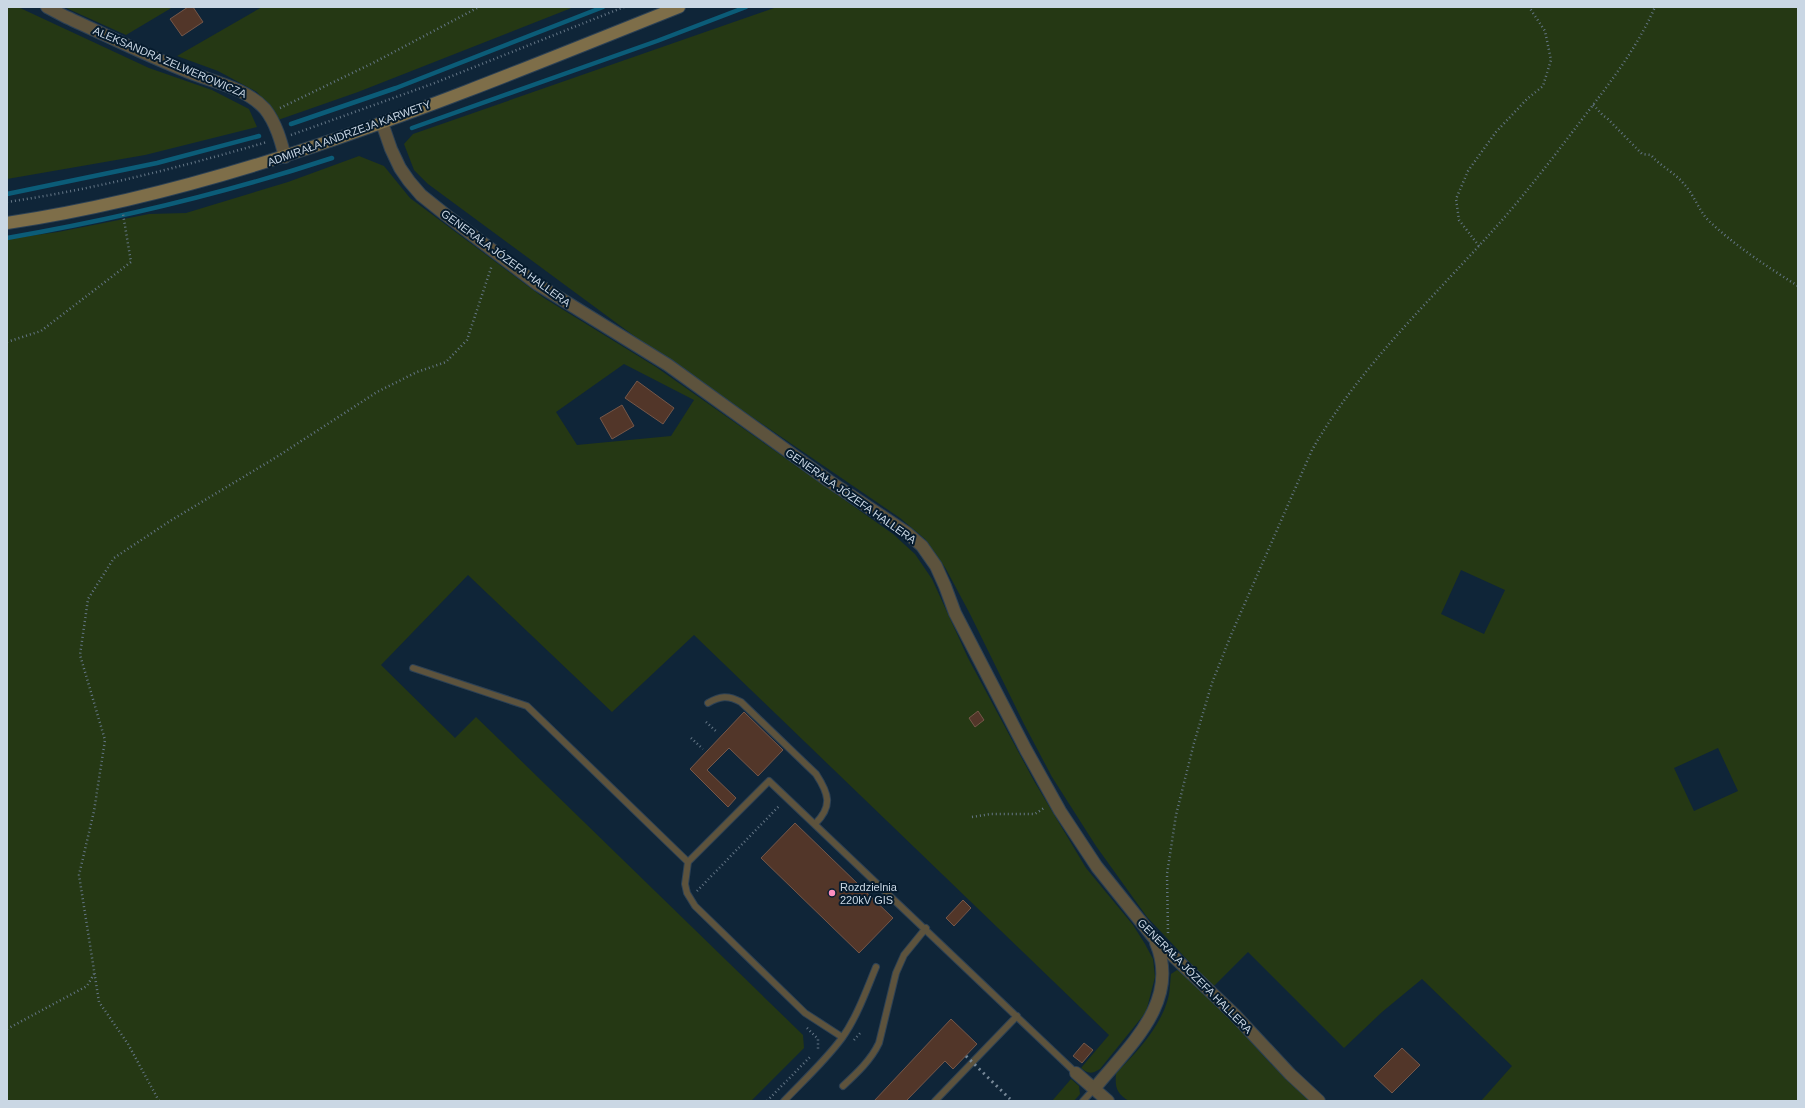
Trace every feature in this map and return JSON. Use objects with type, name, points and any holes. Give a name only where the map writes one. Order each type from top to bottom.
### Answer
[{"type":"main road","name":"ADMIRAŁA ANDRZEJA KARWETY","points":[[7,223],[55,216],[156,194],[286,157],[382,123],[565,53],[679,7]]},
{"type":"street","name":"ALEKSANDRA ZELWEROWICZA","points":[[47,7],[187,72],[218,82],[250,96],[268,114],[280,138],[286,157]]},
{"type":"street","name":"GENERAŁA JÓZEFA HALLERA","points":[[382,123],[391,149],[400,168],[421,196],[538,284],[577,310],[668,365],[829,481],[908,533],[922,546],[936,566],[970,644],[1012,725],[1054,802],[1097,867],[1154,938],[1234,1014],[1290,1074],[1319,1101]]},
{"type":"street","points":[[1094,1089],[1150,1021],[1159,1002],[1163,966],[1161,954],[1154,938]]},
{"type":"street","points":[[1076,1073],[1108,1101]]},
{"type":"lane","points":[[413,668],[527,706],[688,862]]},
{"type":"lane","points":[[708,703],[718,697],[730,696],[741,702],[816,774],[825,787],[828,804],[824,815],[815,824]]},
{"type":"lane","points":[[842,1037],[805,1013],[695,906],[687,893],[685,884],[688,862],[770,781],[926,928],[1076,1073]]},
{"type":"lane","points":[[843,1086],[864,1065],[875,1051],[879,1043],[896,973],[904,955],[926,928]]},
{"type":"lane","points":[[784,1101],[825,1059],[842,1037],[861,1002],[876,966]]},
{"type":"lane","points":[[935,1101],[1017,1016]]},
{"type":"lane","points":[[1083,1101],[1094,1089]]},
{"type":"path","points":[[268,114],[373,63],[479,7]]},
{"type":"path","points":[[7,202],[53,196],[152,175],[280,138],[432,84],[624,7]]},
{"type":"path","points":[[1479,246],[1458,220],[1456,199],[1468,171],[1496,132],[1527,99],[1543,86],[1551,60],[1545,31],[1529,7]]},
{"type":"path","points":[[1170,953],[1167,874],[1176,815],[1194,743],[1212,683],[1254,581],[1312,450],[1328,422],[1347,395],[1401,331],[1479,246],[1542,172],[1594,105],[1630,54],[1655,7]]},
{"type":"path","points":[[1594,105],[1599,109],[1601,115],[1607,118],[1642,154],[1651,154],[1656,161],[1682,182],[1690,191],[1698,207],[1719,230],[1775,273],[1798,286]]},
{"type":"path","points":[[7,342],[41,332],[131,262],[122,201]]},
{"type":"path","points":[[159,1101],[128,1044],[99,1002],[79,875],[94,811],[105,740],[80,655],[88,599],[114,558],[170,520],[275,458],[376,392],[417,372],[446,362],[467,340],[496,253]]},
{"type":"path","points":[[706,722],[717,732]]},
{"type":"path","points":[[690,738],[703,749]]},
{"type":"path","points":[[972,816],[991,814],[1035,814],[1054,802]]},
{"type":"path","points":[[7,1029],[87,986],[94,973]]},
{"type":"green space","points":[[7,7],[18,7],[149,68],[212,90],[249,109],[257,127],[145,155],[7,179]]},
{"type":"green space","points":[[64,7],[173,7],[126,35]]},
{"type":"green space","points":[[262,7],[574,7],[358,92],[278,120],[257,92],[218,71],[177,56]]},
{"type":"green space","points":[[777,7],[1798,7],[1798,1101],[1481,1101],[1512,1066],[1422,979],[1382,1012],[1344,1048],[1248,952],[1213,987],[1147,917],[1096,846],[1052,777],[946,569],[925,539],[900,518],[645,344],[428,184],[414,170],[404,144],[413,134]],"holes":[[[1461,570],[1505,590],[1484,634],[1441,614]],[[1718,748],[1738,791],[1694,811],[1674,768]]]},
{"type":"green space","points":[[359,156],[384,166],[410,198],[544,298],[656,367],[893,534],[915,554],[932,579],[968,658],[1034,781],[1086,868],[1133,925],[1153,959],[1155,977],[1146,1012],[1100,1069],[1090,1073],[1081,1068],[1109,1035],[694,635],[612,712],[468,575],[381,665],[455,738],[476,717],[803,1035],[804,1048],[751,1101],[7,1101],[7,239],[58,232],[149,214],[186,213],[288,182]],"holes":[[[624,364],[694,400],[671,436],[577,445],[556,412]]]},
{"type":"green space","points":[[1177,970],[1184,972],[1213,1000],[1271,1064],[1313,1101],[1129,1101],[1121,1095],[1116,1086],[1116,1073],[1139,1049],[1158,1022],[1168,999],[1171,974]]},
{"type":"green space","points":[[1071,1079],[1079,1086],[1080,1094],[1074,1101],[1052,1101]]},
{"type":"building","points":[[188,7],[193,7],[203,22],[182,36],[170,19]]},
{"type":"building","points":[[637,381],[674,408],[663,424],[625,398]]},
{"type":"building","points":[[622,405],[634,426],[612,439],[600,418]]},
{"type":"building","points":[[978,711],[984,720],[975,727],[969,718]]},
{"type":"building","points":[[744,712],[783,750],[758,776],[729,748],[707,770],[736,798],[728,807],[690,769]]},
{"type":"building","name":"Rozdzielnia 220kV GIS","points":[[795,823],[893,918],[859,953],[761,858]]},
{"type":"building","points":[[963,900],[971,908],[954,926],[946,918]]},
{"type":"building","points":[[951,1019],[977,1044],[953,1069],[945,1061],[906,1101],[874,1101]]},
{"type":"building","points":[[1084,1043],[1093,1050],[1082,1063],[1073,1056]]},
{"type":"building","points":[[1402,1048],[1420,1065],[1392,1093],[1374,1076]]},
{"type":"waterway","points":[[291,124],[396,88],[603,7]]},
{"type":"waterway","points":[[412,128],[657,41],[746,7]]},
{"type":"waterway","points":[[7,194],[157,163],[259,136]]},
{"type":"waterway","points":[[7,238],[130,214],[212,194],[332,158]]},
{"type":"railway","points":[[966,1056],[1010,1099]]},
{"type":"place","name":"Rozdzielnia 220kV GIS","points":[[832,893]]}]
